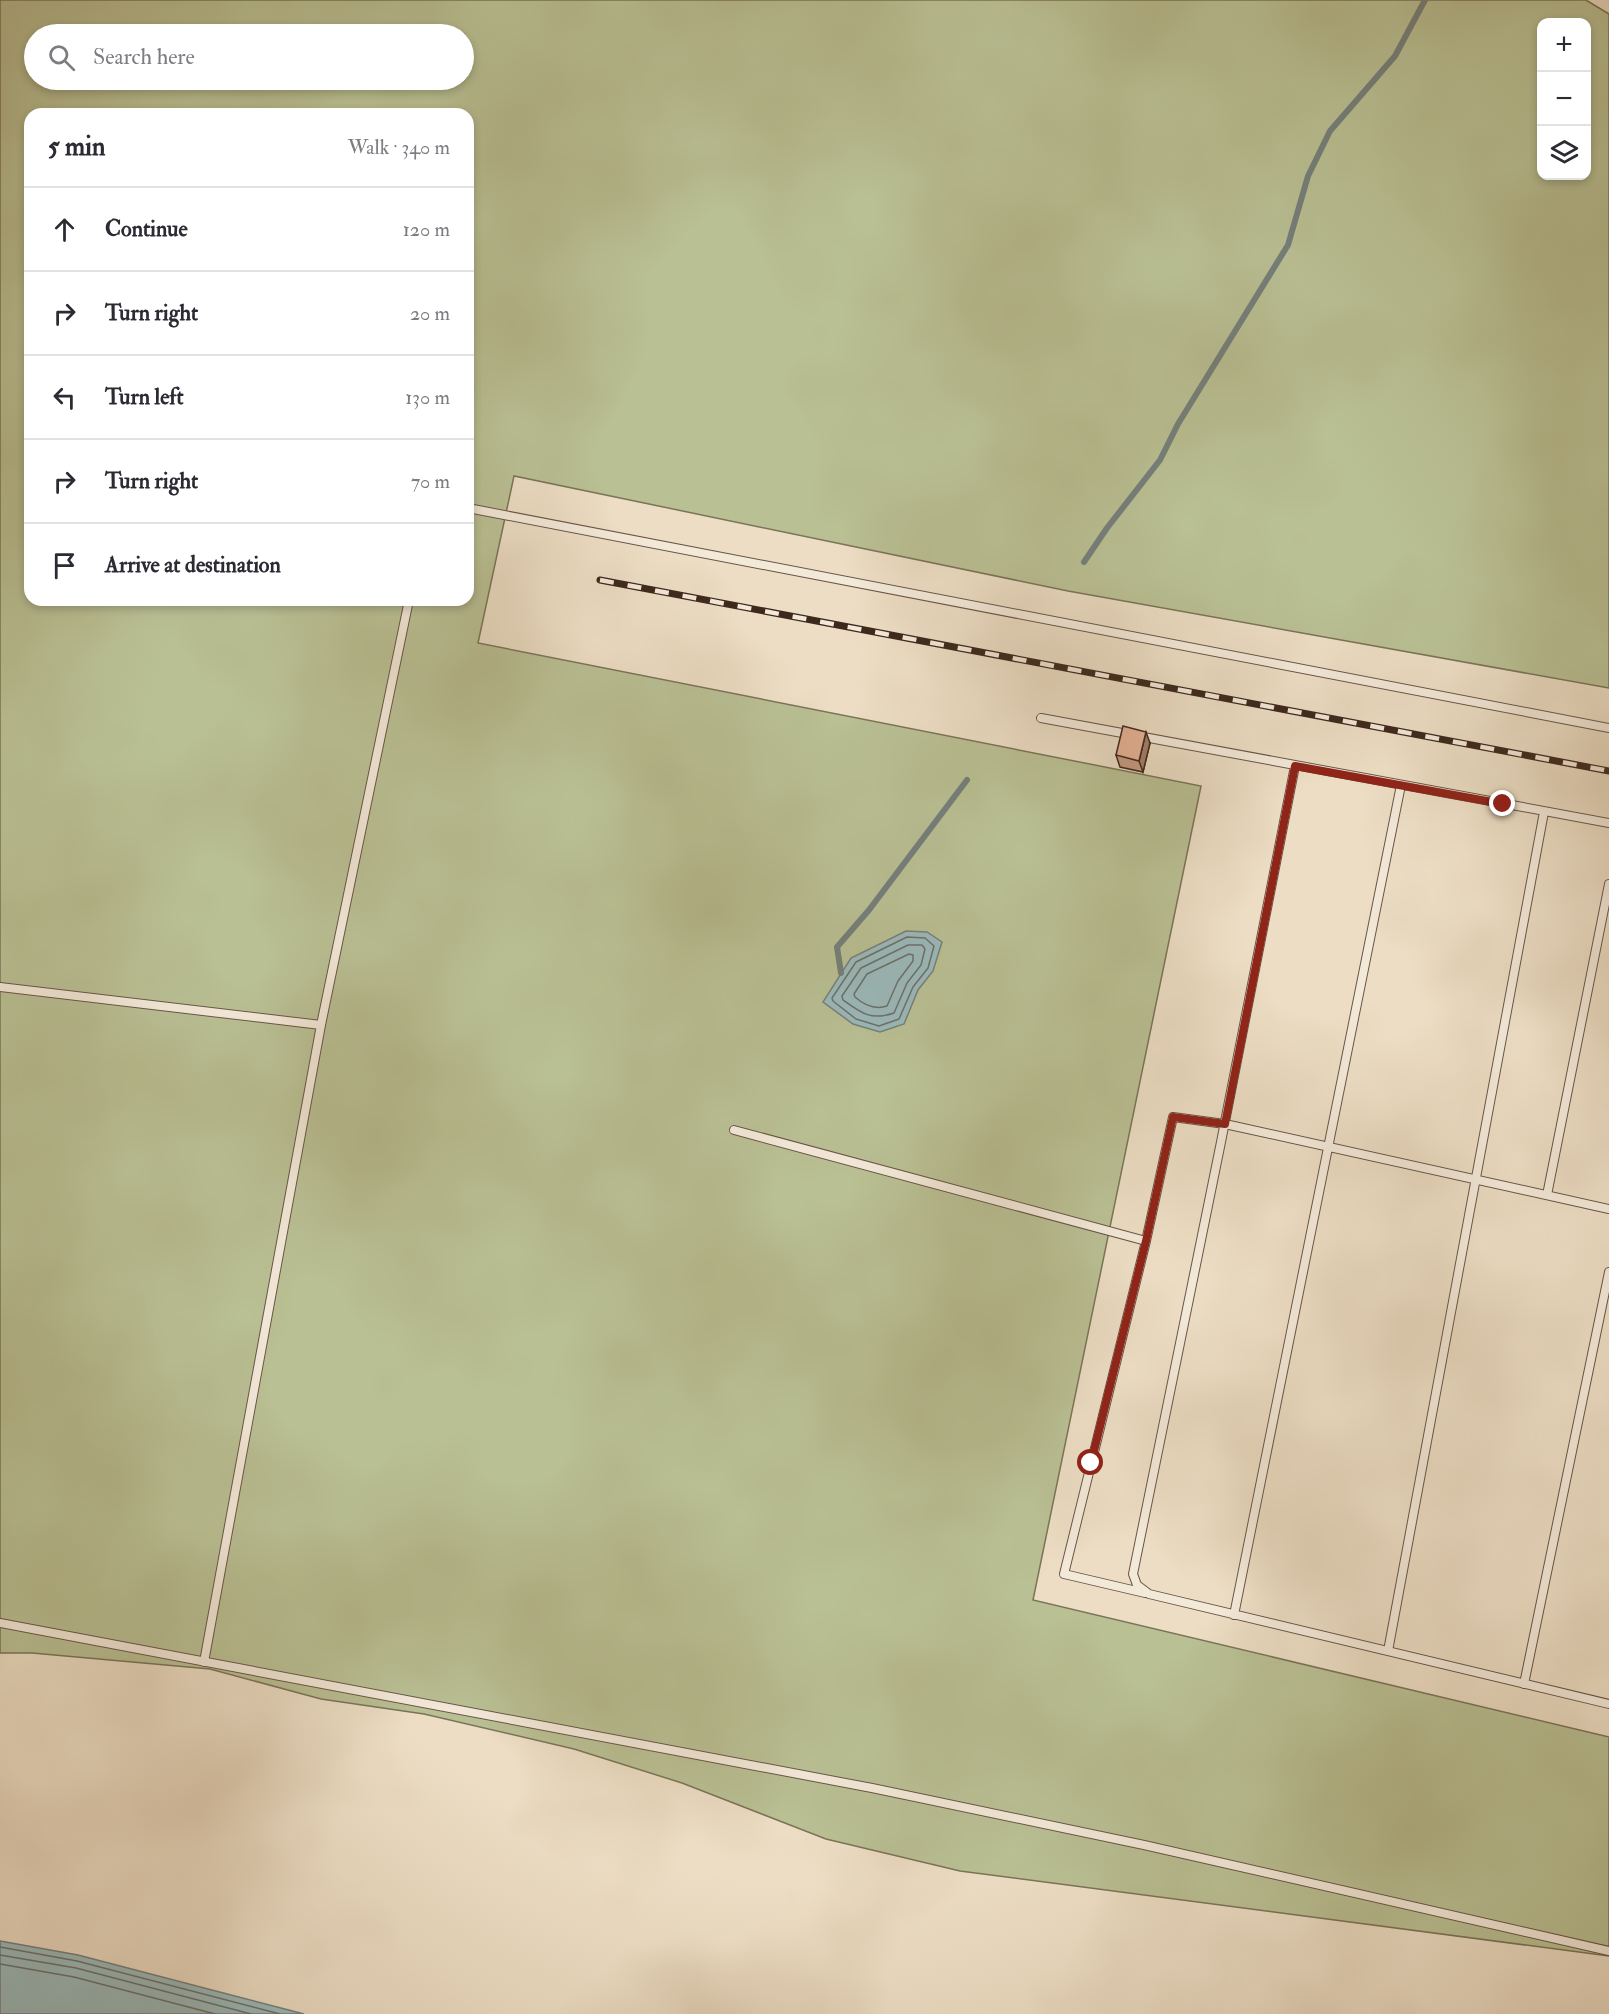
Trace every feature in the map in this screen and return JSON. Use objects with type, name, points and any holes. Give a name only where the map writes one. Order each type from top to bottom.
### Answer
[{"type":"lane","points":[[474,509],[1609,729]]},
{"type":"lane","points":[[204,1662],[321,1025],[408,606]]},
{"type":"lane","points":[[1041,718],[1609,824]]},
{"type":"lane","points":[[1149,1594],[1137,1585],[1133,1574],[1295,766]]},
{"type":"lane","points":[[1234,1615],[1401,785]]},
{"type":"lane","points":[[1388,1651],[1544,812]]},
{"type":"lane","points":[[1547,1195],[1609,884]]},
{"type":"lane","points":[[0,987],[321,1025]]},
{"type":"lane","points":[[1609,1209],[1225,1124],[1173,1117],[1146,1241],[1064,1574],[1609,1704]]},
{"type":"lane","points":[[735,1130],[1146,1241]]},
{"type":"lane","points":[[1524,1684],[1609,1272]]},
{"type":"lane","points":[[0,1623],[872,1788],[1144,1845],[1609,1951]]},
{"type":"green space","points":[[0,0],[1586,0],[1609,14],[1609,688],[1068,591],[514,476],[478,643],[1201,786],[1033,1600],[1609,1737],[1609,1956],[960,1871],[826,1839],[682,1783],[574,1749],[424,1714],[321,1699],[210,1669],[32,1653],[0,1653]]},
{"type":"water","points":[[906,931],[927,932],[942,942],[933,971],[918,990],[904,1024],[880,1032],[853,1024],[823,1002],[851,958]]},
{"type":"water","points":[[0,1941],[78,1955],[304,2014],[0,2014]]},
{"type":"building","points":[[1123,726],[1146,732],[1139,761],[1116,755]]},
{"type":"waterway","points":[[1084,562],[1107,528],[1160,460],[1178,424],[1288,245],[1308,176],[1330,131],[1395,56],[1425,0]]},
{"type":"waterway","points":[[841,973],[837,947],[869,910],[967,780]]},
{"type":"railway","points":[[600,580],[1609,771]]},
{"type":"route","points":[[1091,1463],[1146,1241],[1173,1117],[1225,1124],[1295,766],[1503,804]]}]
